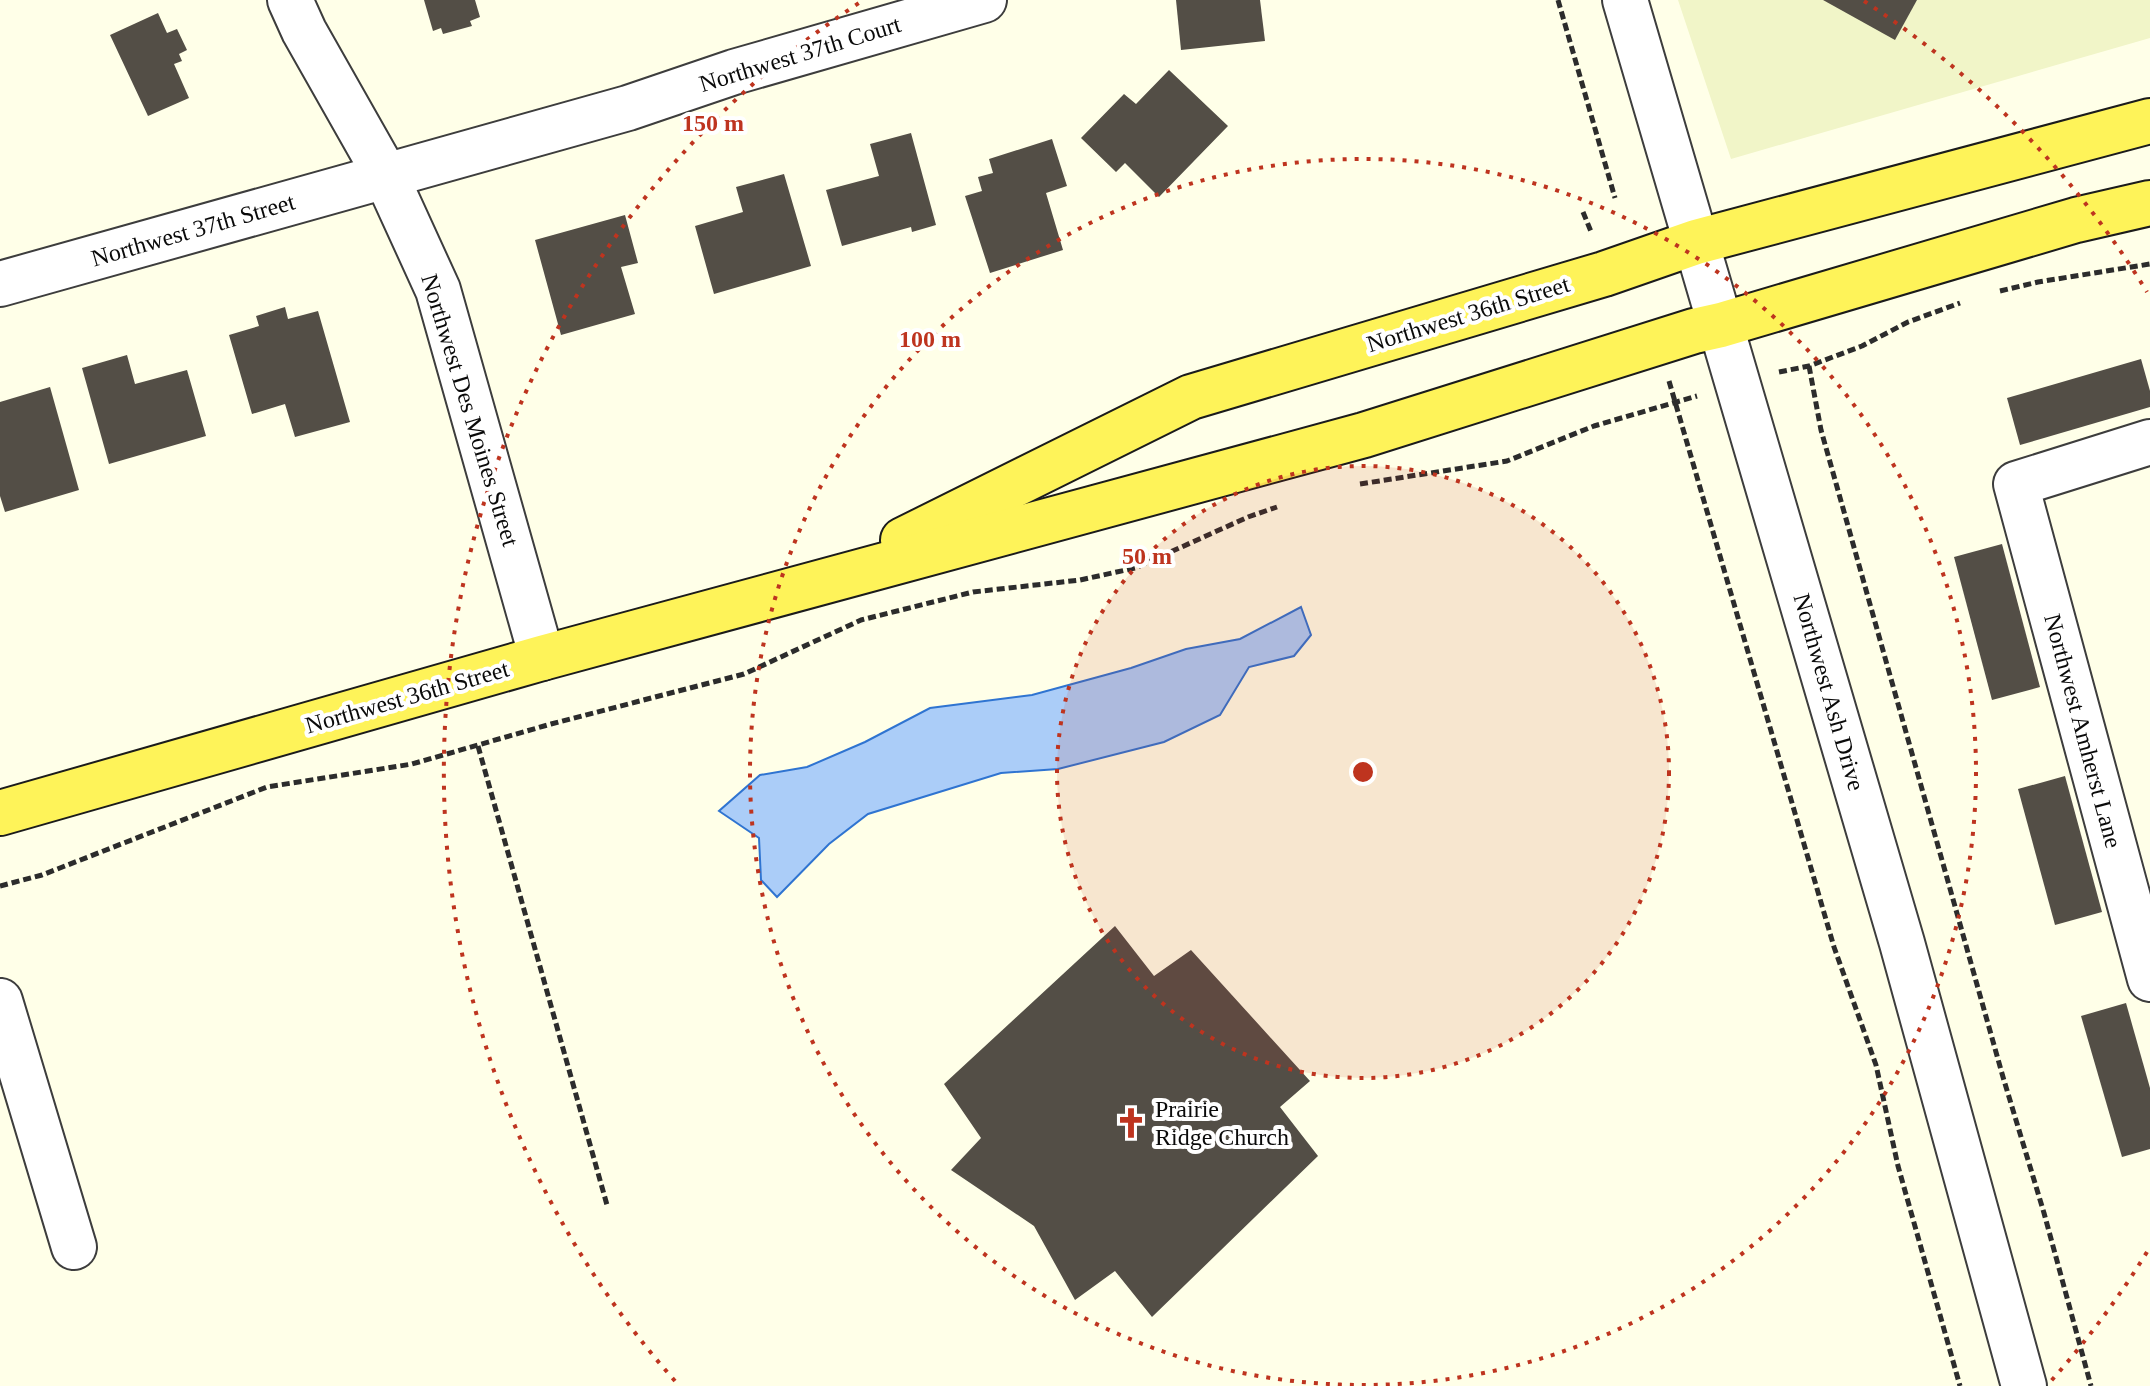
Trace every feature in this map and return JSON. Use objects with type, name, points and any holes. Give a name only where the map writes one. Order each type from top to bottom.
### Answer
[{"type":"main road","name":"Northwest 36th Street","points":[[815,584],[1191,397],[1604,274],[1696,242],[2150,121]]},
{"type":"main road","name":"Northwest 36th Street","points":[[0,813],[542,658],[1364,435],[1694,331],[2076,220],[2150,203]]},
{"type":"street","name":"Northwest Des Moines Street","points":[[290,0],[304,31],[385,174],[438,290],[542,658]]},
{"type":"street","name":"Northwest 37th Court","points":[[385,174],[628,108],[734,72],[984,0]]},
{"type":"street","name":"Northwest Ash Drive","points":[[1625,0],[1902,943],[2024,1386]]},
{"type":"street","name":"Northwest 37th Street","points":[[0,284],[266,211],[385,174]]},
{"type":"street","name":"Northwest Amherst Lane","points":[[2150,442],[2016,484],[2150,979]]},
{"type":"street","points":[[0,1001],[74,1247]]},
{"type":"path","points":[[1558,0],[1615,198]]},
{"type":"path","points":[[1583,212],[1604,274]]},
{"type":"path","points":[[1987,294],[2038,282],[2150,264]]},
{"type":"path","points":[[1355,485],[1507,461],[1594,426],[1809,366],[1961,302]]},
{"type":"path","points":[[1657,344],[1834,947],[1876,1065],[1898,1166],[1960,1386]]},
{"type":"path","points":[[1809,366],[1821,430],[2091,1386]]},
{"type":"path","points":[[0,886],[42,875],[267,787],[412,764],[744,674],[861,620],[973,592],[1080,580],[1135,568],[1248,517],[1290,502]]},
{"type":"path","points":[[478,746],[607,1205]]},
{"type":"green space","points":[[1678,0],[2150,0],[2150,38],[1731,159]]},
{"type":"water","points":[[1301,607],[1311,635],[1294,656],[1249,667],[1220,715],[1164,742],[1058,769],[1001,773],[868,814],[829,844],[777,897],[761,880],[759,838],[719,811],[760,775],[807,767],[865,742],[930,708],[1032,695],[1131,668],[1186,649],[1240,639]]},
{"type":"building","points":[[424,0],[475,0],[480,17],[470,21],[472,26],[443,34],[441,28],[433,31]]},
{"type":"building","points":[[1176,0],[1260,0],[1265,41],[1181,50]]},
{"type":"building","points":[[1823,0],[1917,0],[1895,40]]},
{"type":"building","points":[[158,13],[167,33],[177,29],[187,50],[179,54],[182,61],[174,64],[189,98],[148,116],[110,35]]},
{"type":"building","points":[[1169,70],[1228,126],[1159,197],[1125,163],[1116,172],[1081,138],[1124,94],[1136,104]]},
{"type":"building","points":[[911,133],[936,225],[912,232],[911,227],[842,246],[826,190],[879,176],[870,144]]},
{"type":"building","points":[[1052,139],[1067,186],[1046,193],[1063,250],[990,273],[965,196],[982,191],[978,177],[993,173],[989,159]]},
{"type":"building","points":[[784,174],[811,266],[714,294],[695,226],[743,212],[736,187]]},
{"type":"building","points":[[625,215],[638,263],[621,267],[635,314],[561,335],[535,240]]},
{"type":"building","points":[[285,307],[288,319],[318,311],[350,422],[295,437],[285,404],[252,414],[229,335],[259,326],[256,316]]},
{"type":"building","points":[[127,355],[135,384],[187,370],[206,436],[109,464],[82,368]]},
{"type":"building","points":[[2141,359],[2150,391],[2150,407],[2020,445],[2007,398]]},
{"type":"building","points":[[50,387],[79,490],[5,512],[0,496],[0,402]]},
{"type":"building","points":[[2002,544],[2040,687],[1992,700],[1954,557]]},
{"type":"building","points":[[2065,776],[2102,912],[2055,925],[2018,789]]},
{"type":"building","name":"Prairie Ridge Church","points":[[1115,926],[1154,976],[1191,950],[1310,1081],[1280,1107],[1318,1156],[1152,1317],[1115,1271],[1075,1300],[1034,1226],[951,1170],[981,1138],[944,1084]]},
{"type":"building","points":[[2126,1003],[2150,1088],[2150,1149],[2122,1157],[2081,1016]]},
{"type":"place","name":"Prairie Ridge Church","points":[[1131,1123]]}]
